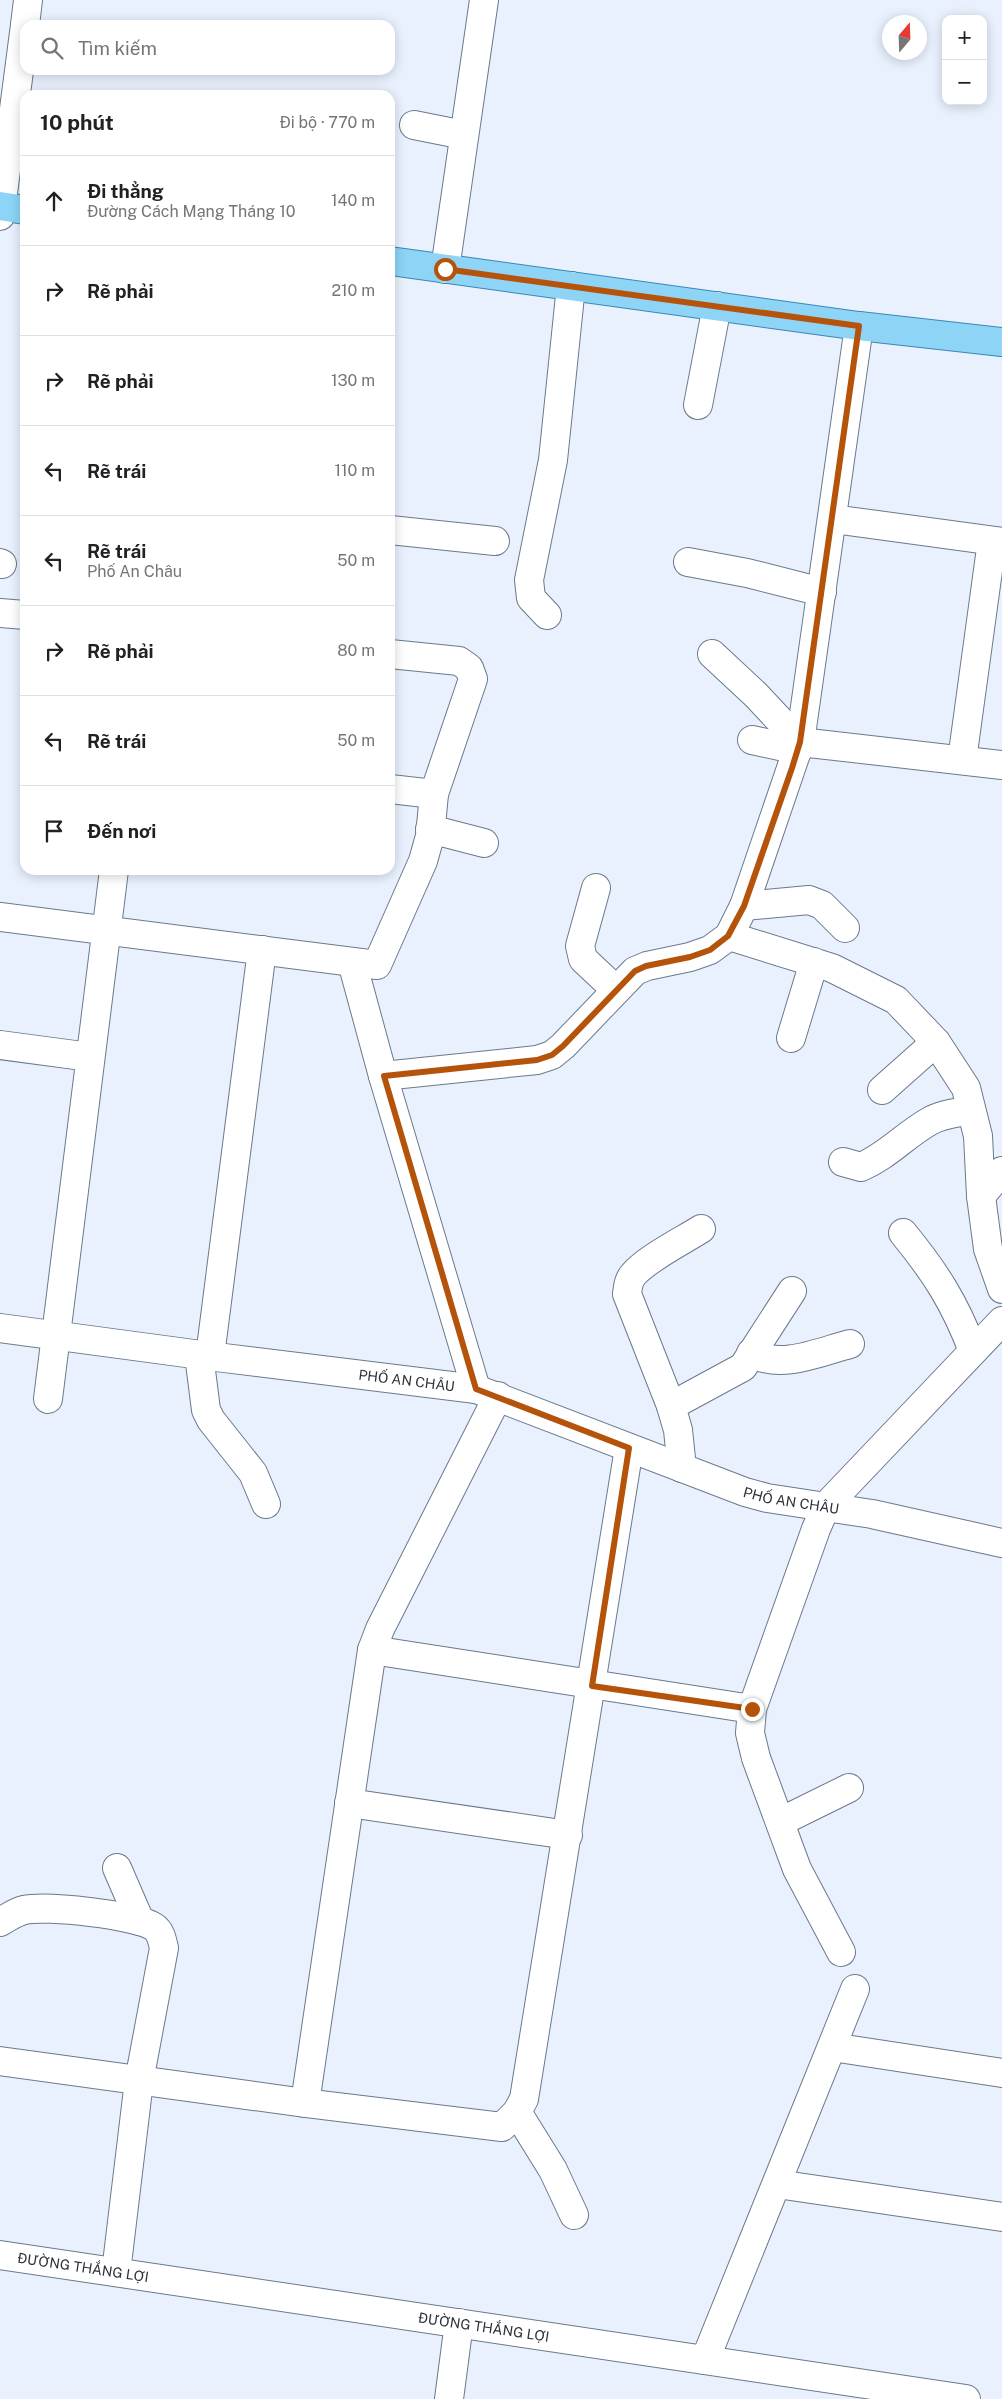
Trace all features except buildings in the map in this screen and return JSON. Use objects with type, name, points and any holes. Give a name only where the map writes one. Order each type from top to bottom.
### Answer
[{"type":"main road","points":[[395,262],[859,326],[1002,342]]},
{"type":"street","points":[[26,20],[28,0]]},
{"type":"street","points":[[445,269],[484,0]]},
{"type":"street","points":[[7,210],[20,75]]},
{"type":"street","points":[[414,125],[464,135]]},
{"type":"street","points":[[547,615],[531,598],[528,588],[553,460],[571,286]]},
{"type":"street","points":[[698,405],[717,306]]},
{"type":"street","points":[[384,1076],[537,1060],[552,1055],[635,971],[646,966],[690,957],[710,950],[728,936],[744,906],[799,746],[833,519],[859,326]]},
{"type":"street","points":[[833,519],[997,542],[962,760]]},
{"type":"street","points":[[395,531],[496,541]]},
{"type":"street","points":[[688,562],[747,573],[822,592]]},
{"type":"street","points":[[0,613],[20,615]]},
{"type":"street","points":[[712,654],[756,695],[799,746]]},
{"type":"street","points":[[0,917],[377,965],[423,861],[430,829],[434,794],[473,679],[472,672],[459,661],[395,655]]},
{"type":"street","points":[[752,740],[1002,765]]},
{"type":"street","points":[[395,790],[434,794]]},
{"type":"street","points":[[430,829],[484,843]]},
{"type":"street","points":[[48,1399],[113,875]]},
{"type":"street","points":[[596,888],[580,946],[581,954],[583,959],[616,990]]},
{"type":"street","points":[[744,906],[809,900],[822,905],[845,928]]},
{"type":"street","points":[[728,936],[832,968],[896,1000],[936,1042],[966,1088],[978,1136],[980,1196],[988,1249],[1002,1289]]},
{"type":"street","points":[[262,950],[208,1356],[206,1410],[253,1472],[266,1504]]},
{"type":"street","points":[[306,2104],[372,1650],[380,1628],[487,1393],[384,1076],[352,962]]},
{"type":"street","points":[[791,1038],[814,962]]},
{"type":"street","points":[[882,1090],[936,1042]]},
{"type":"street","points":[[0,1045],[90,1057]]},
{"type":"street","points":[[843,1162],[861,1167],[874,1161],[930,1121],[944,1115],[971,1110]]},
{"type":"street","points":[[980,1196],[1002,1171]]},
{"type":"street","points":[[682,1468],[678,1430],[671,1406],[627,1294],[628,1284],[641,1268],[701,1228]]},
{"type":"street","points":[[903,1233],[933,1270],[962,1319],[973,1351]]},
{"type":"street","points":[[671,1406],[743,1367],[792,1291]]},
{"type":"street","points":[[841,1952],[796,1869],[756,1758],[750,1733],[752,1709],[816,1529],[826,1506],[1002,1321]]},
{"type":"street","name":"PHỐ AN CHÂU","points":[[0,1328],[487,1393],[745,1492],[767,1498],[872,1514],[1002,1543]]},
{"type":"street","points":[[751,1353],[762,1360],[781,1361],[850,1344]]},
{"type":"street","points":[[208,1356],[215,1392],[221,1403],[256,1447]]},
{"type":"street","points":[[0,2062],[306,2104],[502,2127],[518,2112],[524,2100],[629,1448]]},
{"type":"street","points":[[372,1650],[592,1686],[752,1709]]},
{"type":"street","points":[[780,1822],[849,1788]]},
{"type":"street","points":[[349,1803],[568,1835]]},
{"type":"street","points":[[117,1868],[140,1921]]},
{"type":"street","points":[[0,1922],[24,1910],[49,1908],[140,1921],[155,1928],[161,1935],[164,1948],[140,2081],[116,2272]]},
{"type":"street","points":[[705,2360],[855,1990]]},
{"type":"street","points":[[832,2047],[1002,2074]]},
{"type":"street","points":[[518,2112],[553,2170],[574,2215]]},
{"type":"street","points":[[777,2184],[1002,2217]]},
{"type":"street","name":"ĐƯỜNG THẮNG LỢI","points":[[0,2255],[705,2360],[915,2395],[966,2399]]},
{"type":"street","points":[[449,2399],[459,2323]]},
{"type":"route","points":[[445,269],[859,326],[800,742],[744,906],[728,936],[710,950],[690,957],[646,966],[635,971],[552,1055],[537,1060],[384,1076],[476,1389],[629,1448],[592,1686],[752,1709]]}]
